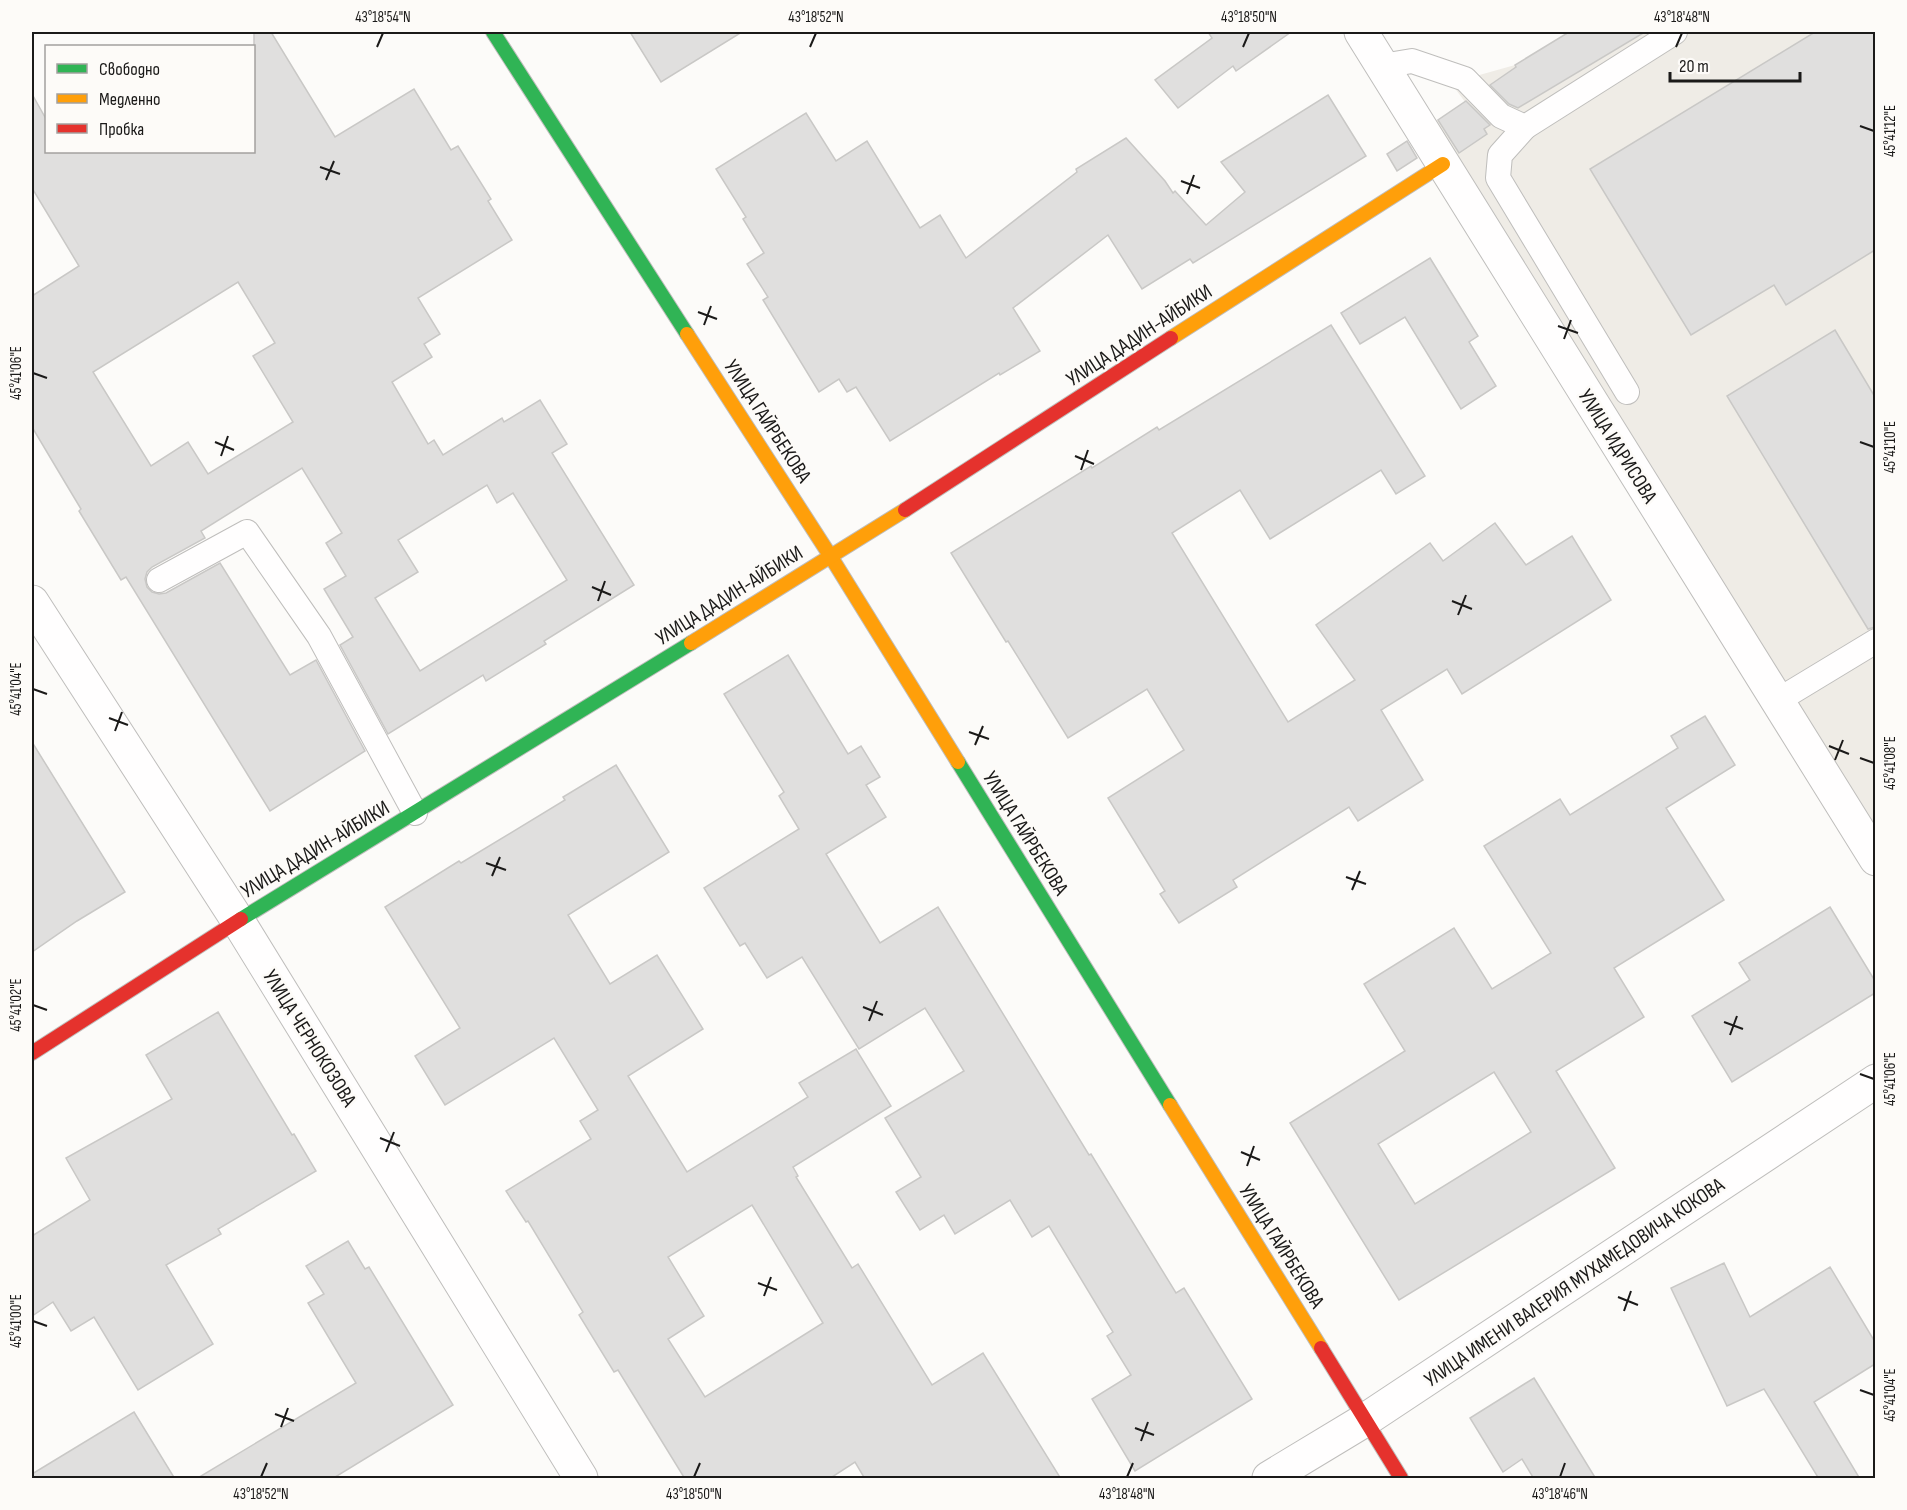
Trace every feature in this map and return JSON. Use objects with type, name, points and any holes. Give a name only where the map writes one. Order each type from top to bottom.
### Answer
[{"type":"main road","name":"УЛИЦА ГАЙРБЕКОВА","points":[[493,32],[831,557],[1401,1479]]},
{"type":"main road","name":"УЛИЦА ДАДИН-АЙБИКИ","points":[[32,1053],[238,921],[831,557],[1443,164]]},
{"type":"street","name":"УЛИЦА ИДРИСОВА","points":[[1361,32],[1875,859]]},
{"type":"street","name":"УЛИЦА ЧЕРНОКОЗОВА","points":[[32,602],[238,921],[580,1479]]},
{"type":"street","name":"УЛИЦА ИМЕНИ ВАЛЕРИЯ МУХАМЕДОВИЧА КОКОВА","points":[[1269,1479],[1365,1420],[1875,1082]]},
{"type":"lane","points":[[1628,392],[1498,178],[1500,155],[1525,127],[1675,32]]},
{"type":"lane","points":[[1382,66],[1413,61],[1465,79],[1501,116],[1525,127]]},
{"type":"lane","points":[[159,580],[247,532],[319,636],[415,813]]},
{"type":"lane","points":[[1777,701],[1875,641]]},
{"type":"shaded area","points":[[1569,32],[1875,32],[1875,857],[1415,135],[1465,102],[1451,83],[1515,65]]},
{"type":"building","points":[[254,32],[271,32],[335,137],[414,89],[451,150],[458,146],[491,199],[488,201],[512,240],[418,298],[440,334],[424,344],[432,357],[392,382],[428,444],[434,440],[443,455],[502,418],[504,422],[540,400],[567,444],[552,453],[634,585],[544,641],[546,644],[486,681],[483,675],[388,734],[340,645],[353,637],[324,589],[346,576],[326,543],[342,533],[302,468],[201,531],[205,538],[152,567],[145,579],[147,587],[152,592],[166,593],[220,563],[290,675],[316,660],[365,751],[270,811],[126,577],[121,580],[32,427],[32,296],[79,266],[32,188],[32,94],[45,117],[45,153],[255,153]],"holes":[[[238,282],[275,343],[253,356],[293,422],[208,474],[188,442],[151,466],[93,372]],[[487,485],[497,503],[513,493],[567,580],[420,671],[375,598],[418,572],[398,540]]]},
{"type":"building","points":[[630,32],[742,32],[661,82]]},
{"type":"building","points":[[1208,32],[1291,32],[1236,71],[1233,66],[1178,108],[1155,80],[1212,38]]},
{"type":"building","points":[[1569,32],[1645,32],[1518,108],[1509,104],[1490,85],[1516,67],[1515,65]]},
{"type":"building","points":[[1815,32],[1875,32],[1875,250],[1786,305],[1774,285],[1691,335],[1590,169]]},
{"type":"building","points":[[1328,95],[1366,156],[1193,263],[1190,259],[1142,289],[1108,235],[1013,308],[1040,351],[1000,375],[999,373],[890,441],[856,387],[847,392],[839,379],[819,392],[763,300],[768,297],[747,264],[764,253],[743,219],[746,217],[716,169],[806,113],[836,161],[867,141],[920,228],[940,215],[966,258],[1077,172],[1076,169],[1126,138],[1173,193],[1175,191],[1206,225],[1245,192],[1221,162]]},
{"type":"building","points":[[1466,101],[1490,125],[1484,129],[1487,134],[1459,153],[1438,120]]},
{"type":"building","points":[[1407,141],[1417,158],[1397,171],[1387,154]]},
{"type":"building","points":[[1430,258],[1478,336],[1469,342],[1496,386],[1461,409],[1405,317],[1360,344],[1341,313]]},
{"type":"building","points":[[1331,325],[1425,476],[1396,494],[1381,470],[1270,539],[1240,490],[1172,533],[1288,722],[1355,680],[1316,625],[1430,543],[1443,561],[1495,523],[1526,565],[1572,536],[1611,600],[1462,694],[1447,669],[1381,710],[1423,780],[1358,821],[1349,807],[1233,880],[1237,887],[1179,923],[1160,894],[1165,891],[1108,798],[1184,750],[1147,689],[1068,738],[951,553],[1091,466],[1092,468],[1157,427],[1159,430]]},
{"type":"building","points":[[1835,330],[1875,397],[1875,627],[1868,629],[1727,396]]},
{"type":"building","points":[[788,655],[848,754],[861,746],[880,777],[866,785],[886,817],[826,854],[880,943],[938,907],[1176,1293],[1184,1288],[1252,1399],[1135,1471],[1092,1399],[1131,1375],[1107,1336],[1113,1332],[1049,1226],[1032,1237],[1010,1200],[955,1234],[944,1215],[920,1230],[896,1192],[921,1177],[885,1118],[964,1071],[925,1008],[859,1049],[802,957],[767,978],[745,943],[740,946],[704,888],[799,829],[779,796],[784,792],[724,694]]},
{"type":"building","points":[[1705,716],[1735,765],[1666,808],[1724,900],[1614,968],[1644,1017],[1556,1071],[1615,1168],[1399,1300],[1290,1123],[1405,1051],[1364,984],[1454,928],[1492,989],[1551,953],[1484,846],[1560,799],[1570,815],[1678,748],[1671,736]],"holes":[[[1494,1072],[1531,1132],[1415,1204],[1378,1144]]]},
{"type":"building","points":[[32,742],[125,892],[32,952]]},
{"type":"building","points":[[616,765],[669,852],[568,915],[610,984],[657,955],[703,1029],[628,1076],[687,1172],[808,1097],[799,1083],[856,1049],[891,1106],[793,1167],[798,1176],[796,1177],[852,1268],[858,1264],[932,1385],[983,1353],[1061,1479],[865,1479],[855,1462],[829,1479],[685,1479],[618,1370],[614,1372],[579,1315],[583,1312],[528,1221],[526,1222],[506,1191],[591,1139],[580,1121],[598,1110],[554,1038],[445,1105],[415,1056],[460,1028],[385,907],[565,800],[563,797]],"holes":[[[752,1205],[823,1323],[705,1397],[668,1339],[704,1316],[668,1257]]]},
{"type":"building","points":[[1830,907],[1875,981],[1875,993],[1732,1082],[1692,1016],[1750,980],[1739,963]]},
{"type":"building","points":[[218,1012],[316,1171],[218,1229],[221,1234],[166,1265],[213,1344],[138,1390],[94,1317],[71,1331],[53,1302],[32,1316],[32,1236],[90,1200],[66,1158],[172,1099],[146,1055]]},
{"type":"building","points":[[348,1241],[365,1269],[369,1267],[453,1405],[332,1479],[196,1479],[356,1383],[308,1303],[324,1294],[306,1266]]},
{"type":"building","points":[[1724,1263],[1750,1317],[1830,1267],[1875,1342],[1875,1364],[1814,1402],[1860,1479],[1819,1479],[1764,1389],[1727,1406],[1671,1288]]},
{"type":"building","points":[[1534,1378],[1596,1479],[1534,1479],[1522,1459],[1503,1472],[1470,1418]]},
{"type":"building","points":[[134,1412],[175,1479],[32,1479],[32,1474]]},
{"type":"traffic: fast","points":[[493,32],[687,334]]},
{"type":"traffic: fast","points":[[241,919],[691,643]]},
{"type":"traffic: fast","points":[[958,762],[1170,1105]]},
{"type":"traffic: slow","points":[[1171,338],[1443,164]]},
{"type":"traffic: slow","points":[[687,334],[831,557],[958,762]]},
{"type":"traffic: slow","points":[[691,643],[905,510]]},
{"type":"traffic: slow","points":[[1170,1105],[1321,1348]]},
{"type":"traffic: jam","points":[[905,510],[1171,338]]},
{"type":"traffic: jam","points":[[32,1053],[241,919]]},
{"type":"traffic: jam","points":[[1321,1348],[1401,1478]]}]
